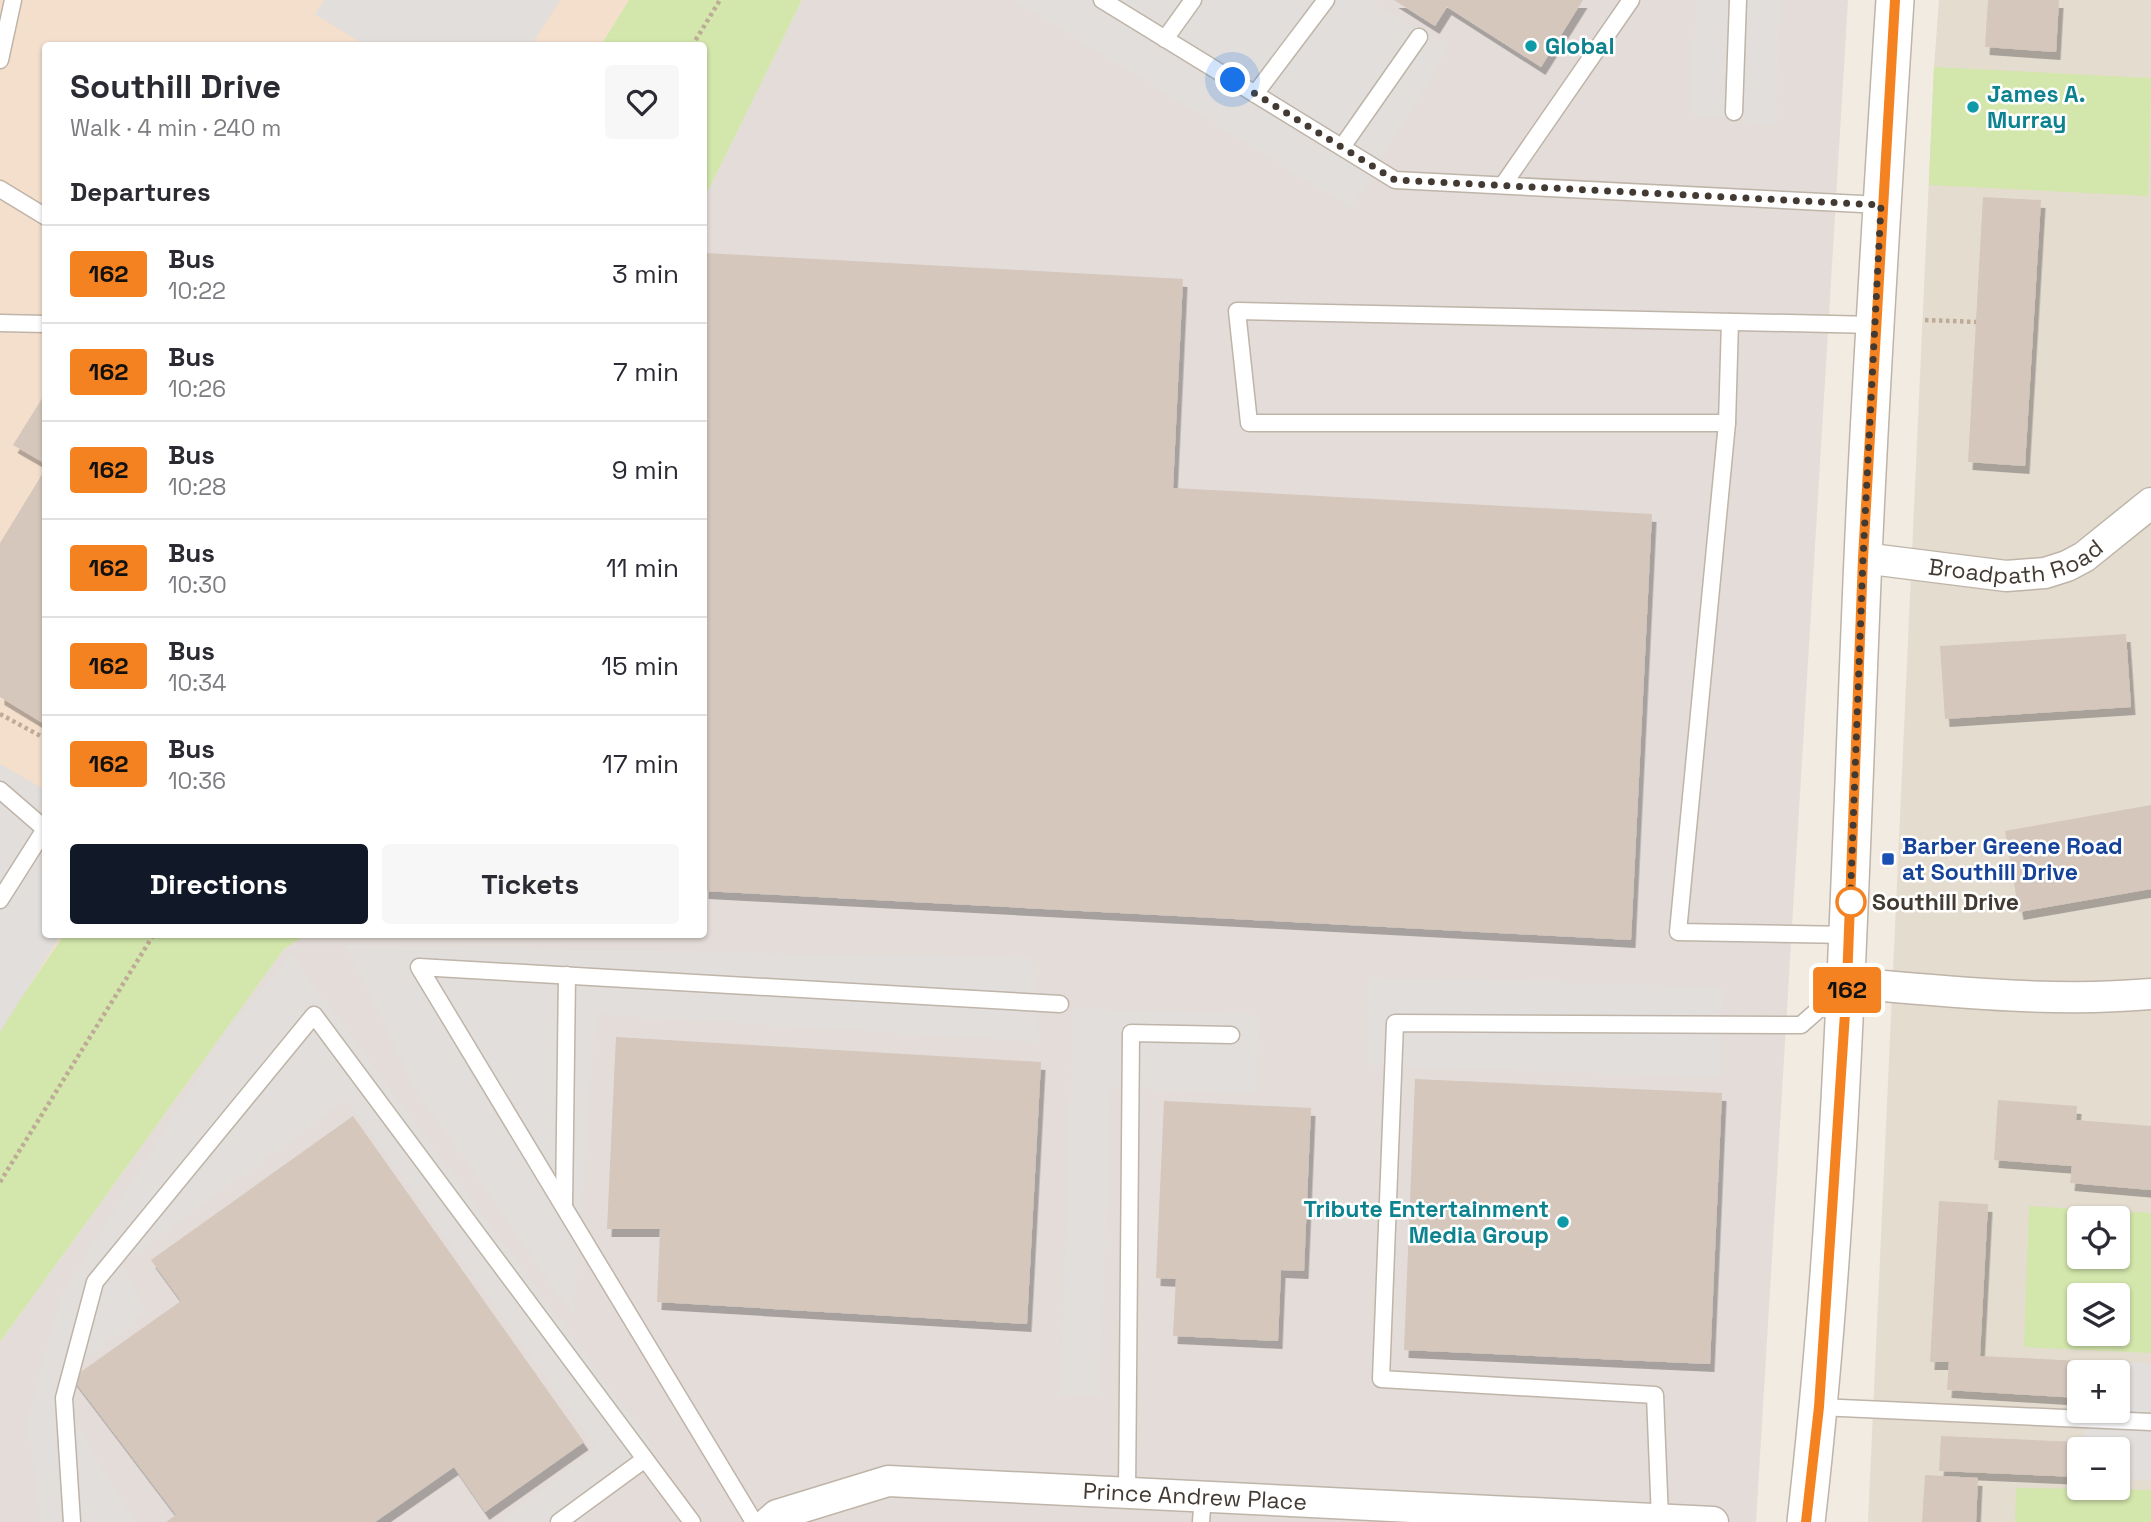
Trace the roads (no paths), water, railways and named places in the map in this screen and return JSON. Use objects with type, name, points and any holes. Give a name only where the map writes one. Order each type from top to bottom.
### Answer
[{"type":"street","points":[[1806,1522],[1819,1407],[1850,935],[1863,558],[1881,205],[1895,0]]},
{"type":"street","name":"Broadpath Road","points":[[1863,558],[2006,576],[2045,573],[2084,557],[2151,503]]},
{"type":"street","points":[[1847,983],[2019,996],[2107,998],[2151,995]]},
{"type":"street","name":"Prince Andrew Place","points":[[768,1522],[778,1515],[888,1480],[1128,1492],[1202,1509],[1713,1522]]},
{"type":"lane","points":[[0,60],[13,0]]},
{"type":"lane","points":[[1102,0],[1395,180],[1881,205]]},
{"type":"lane","points":[[1165,39],[1193,0]]},
{"type":"lane","points":[[1255,94],[1326,0]]},
{"type":"lane","points":[[1503,186],[1631,0]]},
{"type":"lane","points":[[1734,112],[1738,0]]},
{"type":"lane","points":[[1342,147],[1419,37]]},
{"type":"lane","points":[[0,188],[42,214]]},
{"type":"lane","points":[[1727,423],[1249,423],[1237,311],[1875,325]]},
{"type":"lane","points":[[1730,322],[1727,423],[1678,932],[1850,935]]},
{"type":"lane","points":[[0,323],[42,324]]},
{"type":"lane","points":[[0,790],[42,826]]},
{"type":"lane","points":[[0,900],[42,834]]},
{"type":"lane","points":[[754,1522],[419,967],[1060,1004]]},
{"type":"lane","points":[[564,1206],[567,975]]},
{"type":"lane","points":[[1660,1519],[1655,1395],[1381,1379],[1395,1023],[1801,1025],[1847,983]]},
{"type":"lane","points":[[72,1522],[64,1398],[95,1282],[314,1015],[692,1522]]},
{"type":"lane","points":[[1128,1492],[1130,1033],[1231,1035]]},
{"type":"lane","points":[[1819,1407],[2151,1422]]},
{"type":"lane","points":[[559,1522],[645,1459]]},
{"type":"place","name":"Global","points":[[1531,46]]},
{"type":"place","name":"James A. Murray","points":[[1973,107]]},
{"type":"place","name":"Barber Greene Road at Southill Drive","points":[[1888,859]]},
{"type":"place","name":"Southill Drive","points":[[1851,902]]},
{"type":"place","name":"Tribute Entertainment Media Group","points":[[1563,1222]]}]
